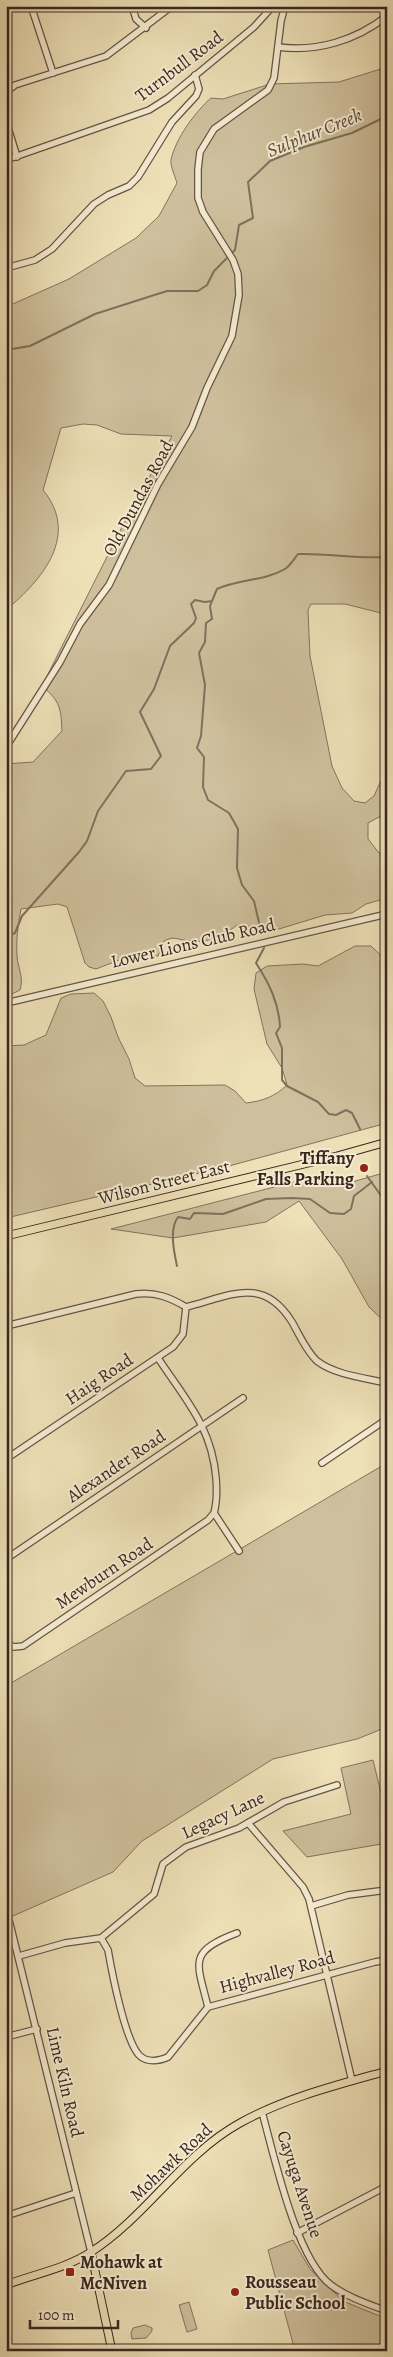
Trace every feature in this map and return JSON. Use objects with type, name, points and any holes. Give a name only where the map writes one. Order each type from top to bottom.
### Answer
[{"type":"main road","name":"Wilson Street East","points":[[6,1236],[337,1156],[387,1142]]},
{"type":"main road","name":"Mohawk Road","points":[[9,2283],[39,2275],[91,2252],[127,2224],[190,2160],[221,2135],[262,2112],[387,2071]]},
{"type":"main road","points":[[91,2252],[112,2351]]},
{"type":"street","points":[[32,6],[54,73]]},
{"type":"street","points":[[132,6],[136,19],[146,28]]},
{"type":"street","points":[[6,92],[15,86],[106,56],[146,28],[172,6]]},
{"type":"street","name":"Turnbull Road","points":[[6,160],[148,110],[254,27],[274,6]]},
{"type":"street","name":"Old Dundas Road","points":[[6,747],[60,662],[80,624],[110,585],[158,484],[192,427],[235,325],[240,282],[233,260],[208,221],[198,198],[197,177],[200,152],[214,129],[268,90],[274,78],[285,6]]},
{"type":"street","points":[[278,48],[297,50],[326,45],[350,38],[387,16]]},
{"type":"street","points":[[6,268],[35,260],[52,249],[94,204],[108,195],[129,186],[138,177],[172,122],[196,96],[199,89],[195,75]]},
{"type":"street","points":[[6,121],[17,157]]},
{"type":"street","name":"Lower Lions Club Road","points":[[6,1003],[387,914]]},
{"type":"street","points":[[6,1326],[142,1294],[165,1296],[186,1307],[236,1295],[264,1294],[282,1308],[317,1360],[338,1371],[387,1383]]},
{"type":"street","name":"Haig Road","points":[[6,1459],[173,1347],[182,1334],[186,1307]]},
{"type":"street","points":[[158,1358],[203,1425],[212,1446],[215,1467],[216,1505],[214,1513],[239,1551]]},
{"type":"street","name":"Alexander Road","points":[[6,1559],[243,1398]]},
{"type":"street","points":[[322,1463],[387,1419]]},
{"type":"street","name":"Mewburn Road","points":[[6,1642],[14,1647],[23,1646],[208,1520],[214,1513]]},
{"type":"street","name":"Legacy Lane","points":[[101,1938],[154,1894],[164,1864],[198,1841],[217,1837],[248,1823],[284,1802],[337,1785]]},
{"type":"street","points":[[248,1823],[303,1887],[311,1906],[352,2081]]},
{"type":"street","points":[[311,1906],[348,1895],[387,1890]]},
{"type":"street","name":"Lime Kiln Road","points":[[9,1920],[20,1956],[91,2252]]},
{"type":"street","points":[[208,2007],[198,1963],[200,1954],[212,1944],[237,1933]]},
{"type":"street","points":[[20,1956],[65,1943],[101,1938]]},
{"type":"street","name":"Highvalley Road","points":[[101,1938],[108,1950],[124,2019],[132,2042],[140,2056],[147,2060],[160,2060],[168,2057],[208,2007],[326,1974],[387,1960]]},
{"type":"street","points":[[6,2036],[37,2029]]},
{"type":"street","name":"Cayuga Avenue","points":[[262,2112],[297,2233],[310,2260],[330,2285],[387,2311]]},
{"type":"street","points":[[297,2233],[387,2186]]},
{"type":"street","points":[[6,2216],[76,2193]]},
{"type":"street","points":[[382,2351],[387,2341]]},
{"type":"shaded area","points":[[387,67],[387,616],[345,604],[311,604],[308,610],[310,656],[332,766],[342,788],[354,801],[365,803],[374,796],[387,767],[387,817],[379,817],[368,823],[368,839],[379,853],[387,855],[387,898],[366,904],[352,913],[325,915],[279,929],[237,925],[218,937],[205,941],[169,939],[164,941],[158,956],[127,957],[96,969],[89,967],[85,963],[67,907],[58,904],[21,909],[17,950],[21,985],[20,990],[6,997],[6,764],[33,762],[62,731],[61,716],[56,701],[42,686],[122,527],[172,436],[121,434],[97,425],[83,424],[61,428],[43,490],[54,507],[58,523],[57,540],[44,570],[20,598],[6,610],[6,307],[69,279],[136,238],[159,216],[177,183],[171,162],[173,152],[181,135],[199,110],[211,98],[223,99],[270,84],[339,82]]},
{"type":"shaded area","points":[[355,946],[371,946],[387,961],[387,1123],[229,1166],[6,1218],[6,1046],[24,1045],[46,1035],[61,998],[71,994],[94,993],[103,1001],[129,1059],[135,1078],[145,1086],[225,1085],[235,1091],[246,1103],[252,1102],[263,1100],[287,1085],[282,1068],[267,1044],[254,989],[256,973],[267,966],[303,964],[318,966]]},
{"type":"shaded area","points":[[387,1172],[387,1324],[369,1307],[342,1259],[299,1201],[266,1222],[173,1238],[111,1229],[321,1175],[345,1184]]},
{"type":"shaded area","points":[[387,1463],[387,1727],[357,1739],[273,1759],[142,1841],[113,1872],[6,1919],[6,1686]]},
{"type":"shaded area","points":[[373,1760],[387,1818],[387,1843],[307,1857],[283,1831],[351,1814],[341,1768]]},
{"type":"shaded area","points":[[293,2240],[310,2269],[343,2301],[387,2319],[387,2334],[379,2351],[295,2351],[268,2250]]},
{"type":"shaded area","points":[[189,2302],[197,2329],[187,2332],[179,2305]]},
{"type":"shaded area","points":[[145,2325],[152,2328],[152,2331],[146,2338],[132,2339],[131,2333],[133,2328]]},
{"type":"waterway","name":"Sulphur Creek","points":[[6,350],[30,346],[95,314],[167,291],[198,291],[207,285],[214,271],[235,250],[239,225],[253,218],[248,182],[270,161],[304,147],[352,133],[387,116]]},
{"type":"waterway","points":[[6,936],[15,933],[22,916],[79,852],[87,841],[98,811],[126,771],[151,769],[161,756],[140,712],[154,689],[170,646],[194,623],[196,618],[191,604],[195,600],[212,601],[217,589],[277,573],[287,568],[298,554],[387,557]]},
{"type":"waterway","points":[[212,601],[210,606],[212,619],[206,623],[205,642],[199,653],[205,685],[201,736],[197,748],[204,757],[203,787],[208,800],[229,813],[238,829],[237,868],[242,885],[254,901],[261,931]]},
{"type":"waterway","points":[[264,948],[256,963],[269,986],[278,1010],[280,1027],[276,1033],[282,1048],[282,1080],[287,1086],[318,1102],[329,1114],[336,1115],[346,1110],[352,1113],[360,1129]]},
{"type":"waterway","points":[[367,1176],[387,1204]]},
{"type":"waterway","points":[[177,1266],[173,1234],[178,1217],[190,1219],[194,1213],[223,1214],[266,1199],[292,1198],[310,1199],[330,1213],[344,1214],[351,1209],[354,1196],[372,1182]]},
{"type":"waterway","points":[[387,1218],[382,1224],[383,1229],[387,1233]]},
{"type":"place","name":"Tiffany Falls Parking","points":[[364,1168]]},
{"type":"place","name":"Mohawk at McNiven","points":[[70,2272]]},
{"type":"place","name":"Rousseau Public School","points":[[235,2292]]}]
